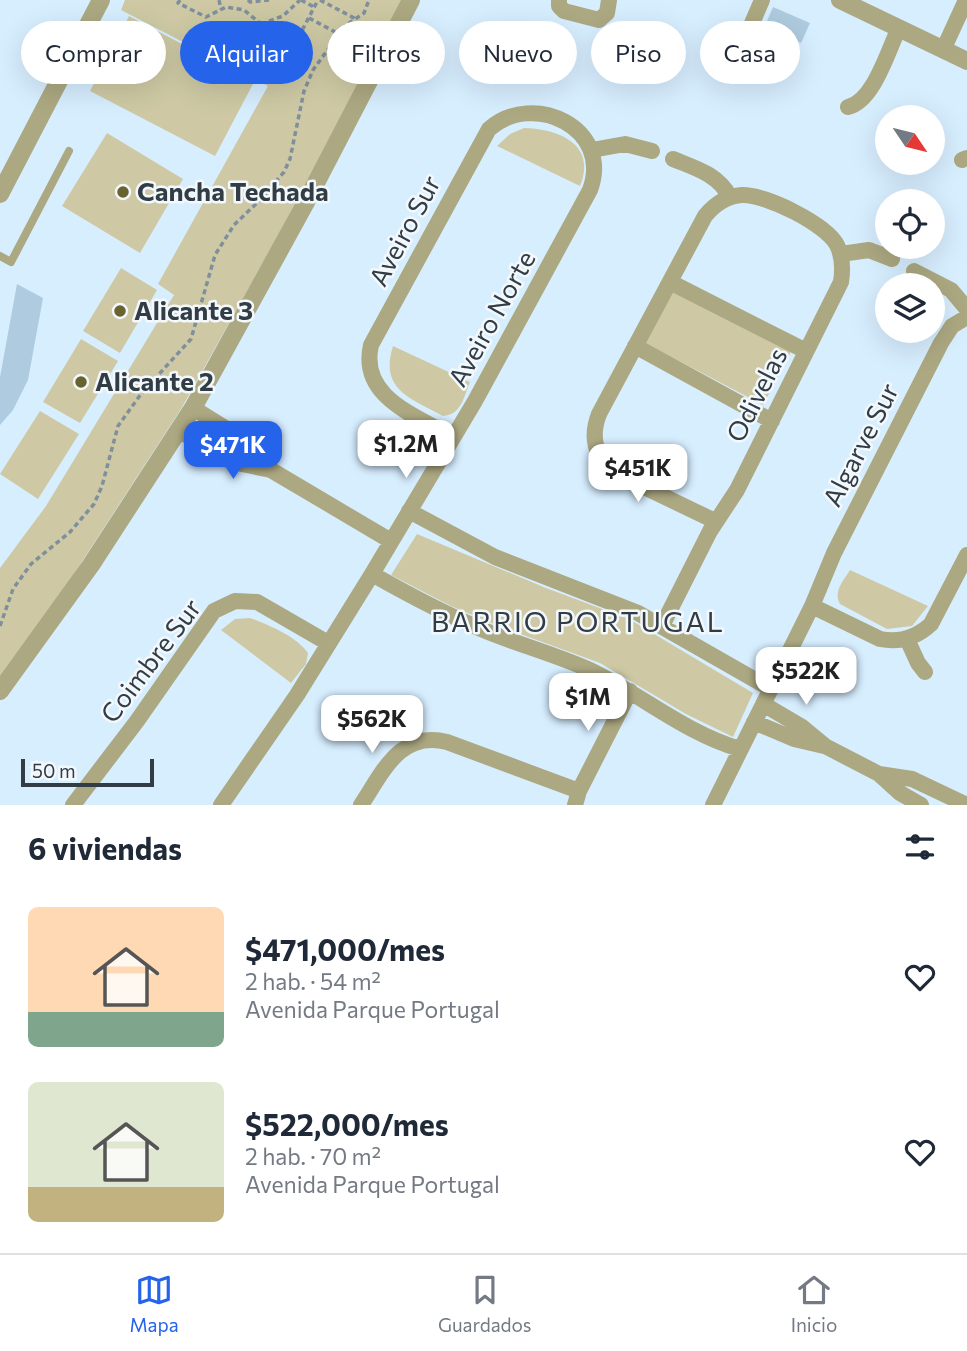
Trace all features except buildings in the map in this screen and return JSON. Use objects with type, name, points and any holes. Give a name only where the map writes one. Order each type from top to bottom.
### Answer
[{"type":"street","points":[[0,194],[101,0]]},
{"type":"street","points":[[0,691],[91,565],[193,408],[299,216],[411,0]]},
{"type":"street","points":[[559,0],[559,6],[564,10],[599,20],[607,13],[610,0]]},
{"type":"street","points":[[753,21],[762,0]]},
{"type":"street","points":[[840,0],[967,61]]},
{"type":"street","points":[[943,50],[966,0]]},
{"type":"street","points":[[848,107],[866,97],[899,28]]},
{"type":"street","name":"Aveiro Sur","points":[[452,437],[392,401],[379,390],[369,365],[371,345],[480,142],[495,124],[517,114],[546,116],[572,126],[587,140],[592,150]]},
{"type":"street","points":[[592,150],[625,144],[652,151]]},
{"type":"street","name":"Aveiro Norte","points":[[220,805],[272,733],[372,574],[475,401],[590,190],[595,166],[592,150]]},
{"type":"street","points":[[673,159],[713,177],[721,183],[730,197]]},
{"type":"street","points":[[715,521],[613,472],[606,466],[597,450],[594,432],[599,414],[705,216],[716,205],[730,197],[755,196],[818,225],[833,238],[841,254],[869,250],[875,252]]},
{"type":"street","name":"Odivelas","points":[[662,626],[715,521],[733,498],[841,282],[841,254]]},
{"type":"street","points":[[914,271],[951,290],[967,309]]},
{"type":"street","points":[[670,282],[806,351]]},
{"type":"street","name":"Algarve Sur","points":[[713,805],[812,606],[834,553],[941,343],[952,326],[967,317]]},
{"type":"street","points":[[635,346],[772,421]]},
{"type":"street","points":[[193,408],[246,441],[271,470]]},
{"type":"street","points":[[179,431],[225,457],[254,468],[271,470],[391,541]]},
{"type":"street","points":[[409,511],[495,557],[613,601],[771,689]]},
{"type":"street","points":[[812,606],[880,639],[907,639],[924,631],[931,624],[967,555]]},
{"type":"street","points":[[372,574],[449,615],[577,665],[631,691],[698,734],[740,749]]},
{"type":"street","name":"Coimbre Sur","points":[[73,805],[137,721],[214,611],[235,601],[257,602],[328,643]]},
{"type":"street","points":[[907,639],[925,672]]},
{"type":"street","points":[[361,805],[397,753],[415,742],[437,740],[577,798],[631,691]]},
{"type":"street","points":[[763,704],[802,727],[825,746],[878,774],[900,793],[921,805]]},
{"type":"street","points":[[754,722],[794,739],[825,746]]},
{"type":"street","points":[[878,774],[912,779],[967,805]]},
{"type":"lane","points":[[0,256],[10,262],[69,151]]},
{"type":"path","points":[[180,0],[178,3],[206,16],[226,7],[244,10],[257,21]]},
{"type":"path","points":[[219,0],[221,9]]},
{"type":"path","points":[[248,0],[269,0]]},
{"type":"path","points":[[269,21],[283,16],[301,0],[314,7]]},
{"type":"path","points":[[307,21],[319,0],[356,19]]},
{"type":"path","points":[[354,21],[364,13],[369,0]]},
{"type":"path","points":[[309,18],[327,28]]},
{"type":"path","points":[[0,626],[13,589],[31,564],[70,532],[93,504],[102,486],[118,426],[141,394],[191,339],[215,255],[234,225],[284,173],[290,159],[304,92],[313,70],[327,51]]},
{"type":"shaded area","points":[[125,0],[401,0],[390,21],[327,21],[327,84],[359,84],[181,409],[57,600],[0,677],[0,568],[46,506],[174,295],[158,284],[268,86],[264,84],[313,84],[313,21],[180,21],[180,41],[166,33],[166,21],[142,21],[121,10]]},
{"type":"shaded area","points":[[166,36],[180,43],[180,84],[253,84],[215,156],[90,91],[94,84],[166,84]]},
{"type":"shaded area","points":[[524,128],[562,136],[579,149],[584,171],[580,186],[497,146],[510,134]]},
{"type":"shaded area","name":"Cancha Techada","points":[[107,133],[183,179],[140,253],[62,206]]},
{"type":"shaded area","name":"Alicante 3","points":[[121,268],[157,290],[120,353],[83,331]]},
{"type":"shaded area","points":[[674,288],[792,350],[763,405],[645,343]]},
{"type":"shaded area","name":"Alicante 2","points":[[81,339],[118,361],[80,423],[43,402]]},
{"type":"shaded area","points":[[393,346],[470,382],[458,409],[443,416],[401,391],[390,373]]},
{"type":"shaded area","points":[[40,411],[79,434],[38,499],[0,474]]},
{"type":"shaded area","name":"BARRIO PORTUGAL","points":[[417,534],[546,588],[629,619],[753,693],[733,737],[686,714],[600,663],[451,606],[391,575]]},
{"type":"shaded area","points":[[850,570],[928,606],[912,626],[887,629],[840,604],[838,591]]},
{"type":"shaded area","points":[[250,618],[289,636],[308,653],[306,664],[291,683],[221,630],[235,619]]},
{"type":"place","name":"Cancha Techada","points":[[123,192]]},
{"type":"place","name":"Alicante 3","points":[[120,311]]},
{"type":"place","name":"Alicante 2","points":[[81,382]]},
{"type":"district","name":"BARRIO PORTUGAL","points":[[578,622]]}]
